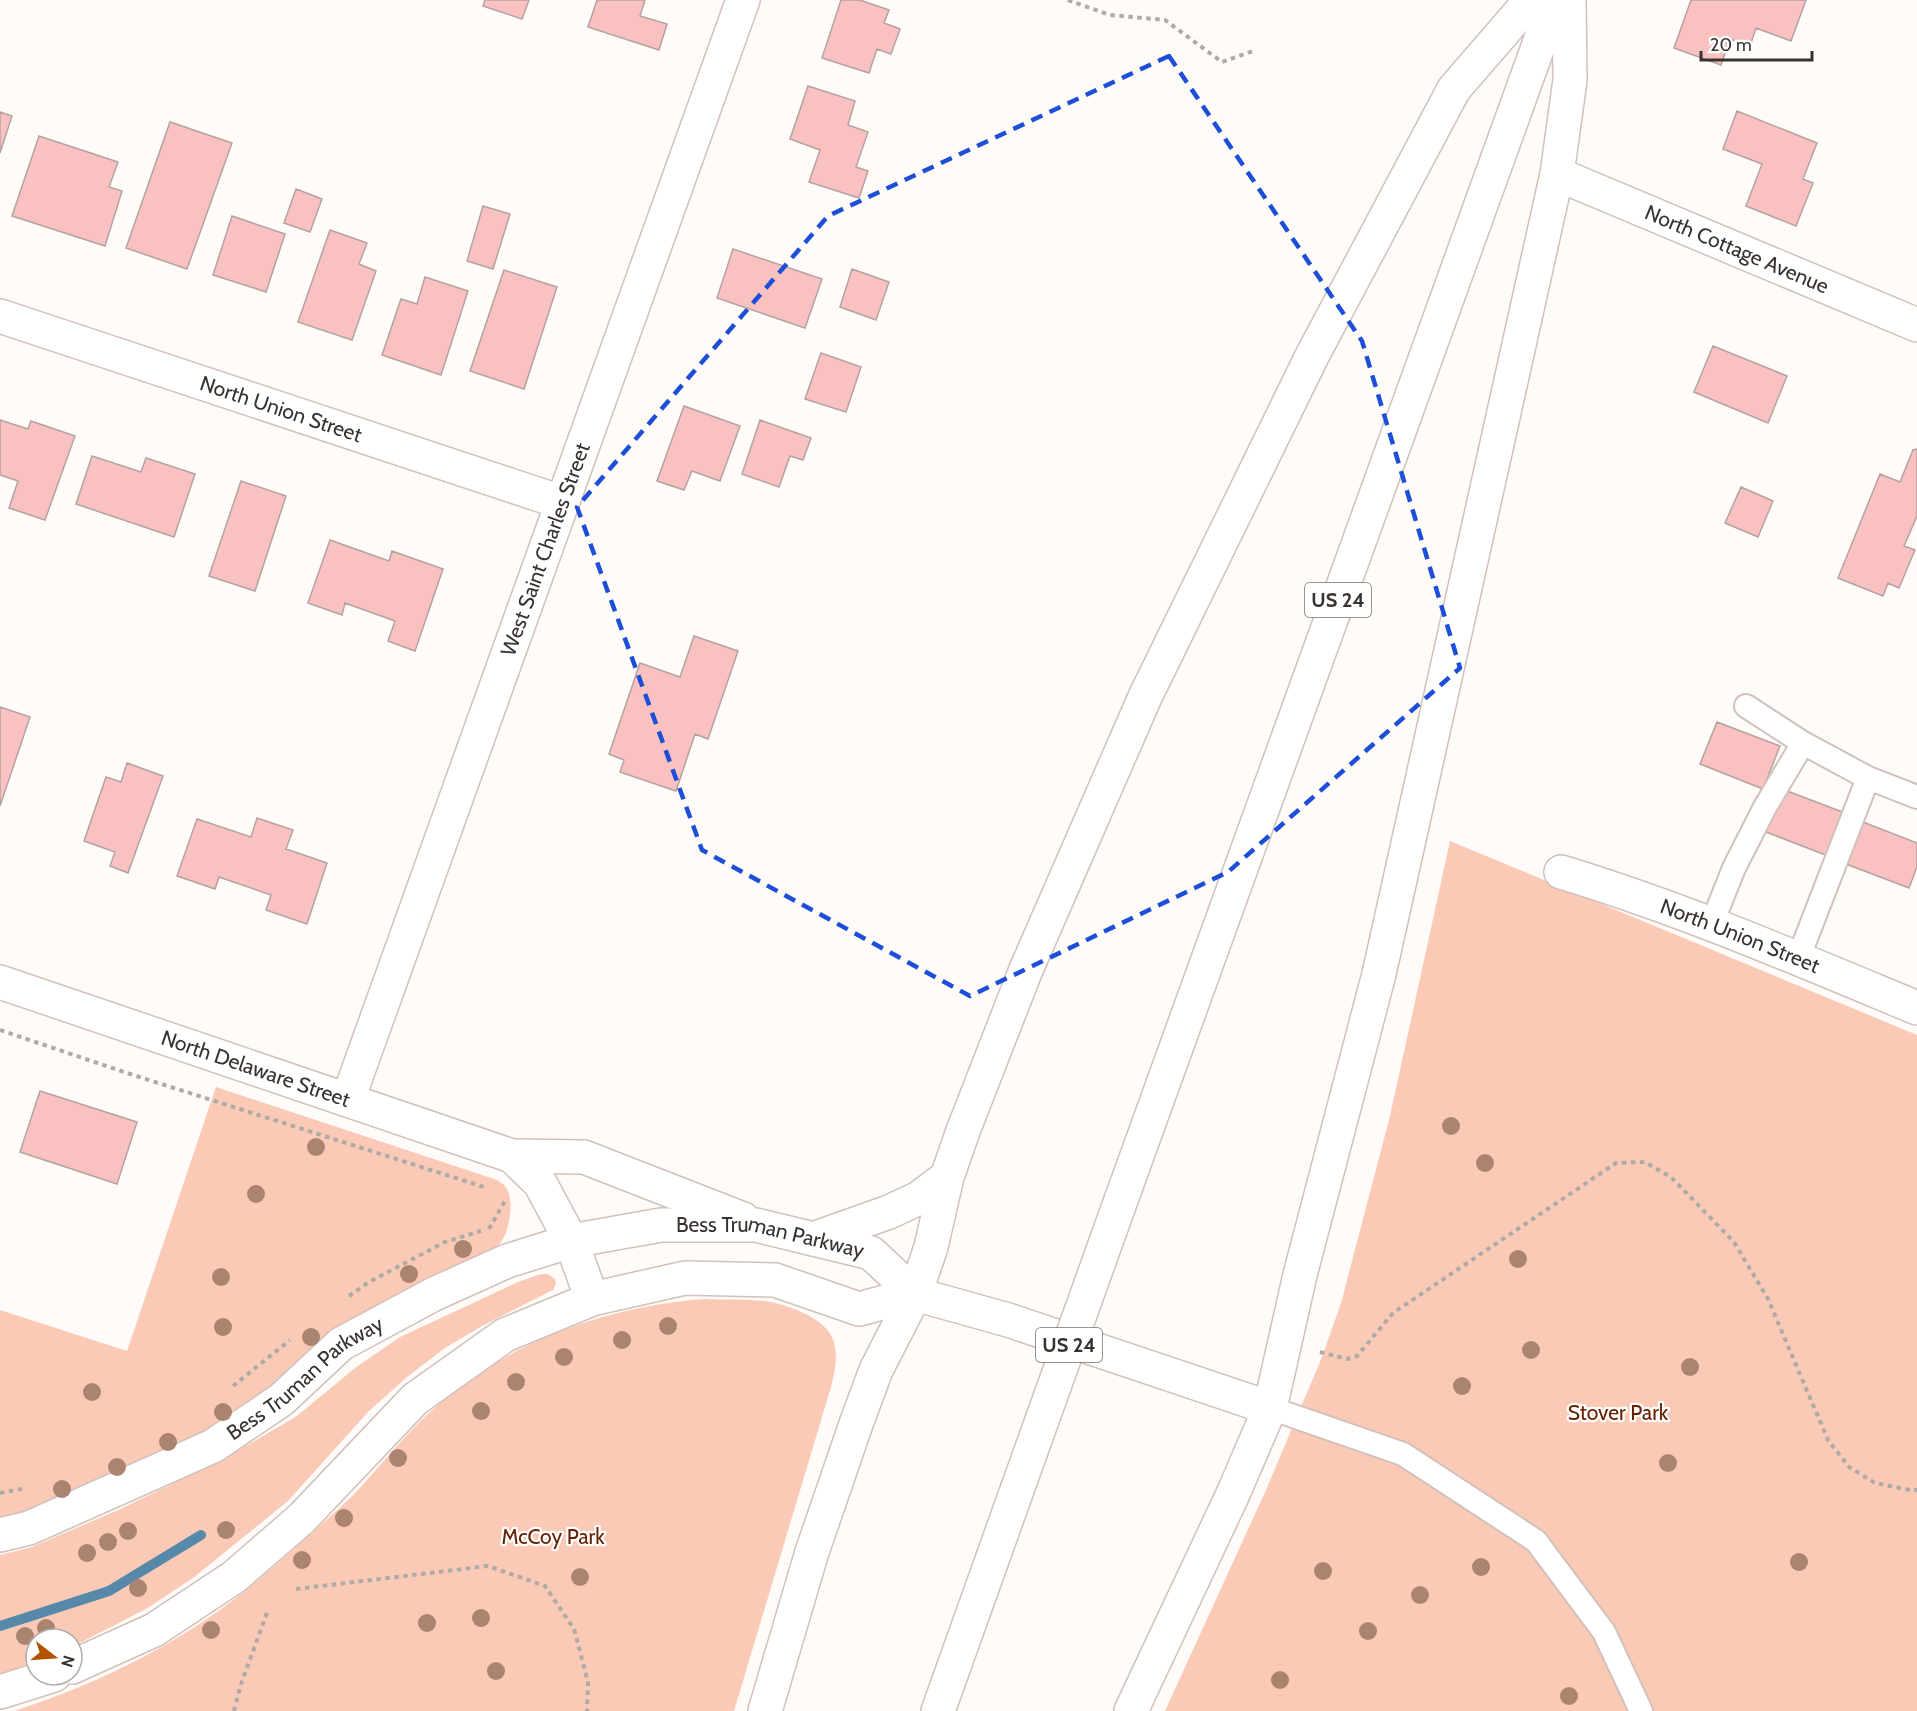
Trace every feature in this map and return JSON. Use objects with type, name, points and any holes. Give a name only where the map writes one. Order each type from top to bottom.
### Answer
[{"type":"street","name":"West Saint Charles Street","points":[[348,1099],[743,0]]},
{"type":"street","points":[[765,1711],[812,1552],[856,1424],[876,1370],[915,1294],[931,1247],[947,1178],[963,1131],[1025,972],[1145,697],[1312,356],[1454,89],[1531,0]]},
{"type":"street","name":"US 24","points":[[938,1711],[1555,0]]},
{"type":"street","points":[[1131,1711],[1233,1494],[1270,1408],[1300,1275],[1379,974],[1557,174],[1570,80],[1569,0]]},
{"type":"street","name":"North Cottage Avenue","points":[[1557,174],[1917,325]]},
{"type":"street","name":"North Union Street","points":[[0,316],[561,502]]},
{"type":"street","name":"North Union Street","points":[[1561,872],[1629,892],[1712,923],[1917,1008]]},
{"type":"street","name":"North Delaware Street","points":[[0,982],[512,1155],[584,1157],[756,1225]]},
{"type":"street","name":"North Delaware Street","points":[[512,1155],[540,1183],[572,1241],[592,1299]]},
{"type":"street","points":[[813,1239],[889,1212],[919,1198],[947,1178]]},
{"type":"street","name":"Bess Truman Parkway","points":[[0,1535],[29,1528],[213,1446],[281,1400],[340,1344],[434,1294],[507,1261],[572,1241],[661,1225],[756,1225],[871,1253],[915,1294]]},
{"type":"street","name":"Bess Truman Parkway","points":[[84,1662],[154,1630],[234,1577],[302,1518],[416,1399],[505,1335],[592,1299],[685,1278],[775,1280],[859,1309],[915,1294]]},
{"type":"street","points":[[915,1294],[1008,1320],[1270,1408]]},
{"type":"street","points":[[0,1692],[24,1684]]},
{"type":"lane","points":[[1746,706],[1803,743],[1868,778],[1917,797]]},
{"type":"lane","points":[[1712,923],[1734,868],[1803,743]]},
{"type":"lane","points":[[1798,958],[1868,778]]},
{"type":"lane","points":[[1270,1408],[1403,1454],[1536,1541],[1604,1632],[1641,1711]]},
{"type":"path","points":[[1068,0],[1110,15],[1165,20],[1222,62],[1256,50]]},
{"type":"path","points":[[0,1030],[496,1191]]},
{"type":"path","points":[[1319,1352],[1347,1359],[1357,1356],[1393,1313],[1616,1163],[1645,1162],[1671,1177],[1734,1242],[1768,1299],[1828,1440],[1849,1467],[1875,1483],[1917,1490]]},
{"type":"path","points":[[340,1303],[369,1282],[446,1242],[489,1228],[508,1195]]},
{"type":"path","points":[[230,1388],[293,1337]]},
{"type":"path","points":[[0,1493],[30,1487]]},
{"type":"path","points":[[296,1589],[488,1566],[545,1586],[574,1629],[588,1682],[587,1711]]},
{"type":"path","points":[[234,1711],[241,1684],[268,1610]]},
{"type":"highlighted area","points":[[1169,56],[1362,341],[1460,668],[1228,872],[970,996],[702,850],[577,507],[828,216]]},
{"type":"green space","name":"Stover Park","points":[[1450,841],[1917,1035],[1917,1711],[1165,1711],[1266,1490],[1322,1357],[1341,1303],[1390,1116]]},
{"type":"green space","points":[[216,1087],[497,1180],[508,1191],[511,1205],[504,1237],[499,1245],[490,1252],[393,1296],[348,1326],[271,1388],[197,1442],[0,1525],[0,1310],[127,1351]]},
{"type":"green space","points":[[541,1274],[548,1274],[555,1279],[556,1284],[553,1290],[482,1326],[445,1348],[407,1377],[368,1412],[288,1501],[193,1578],[146,1609],[84,1641],[84,1627],[24,1627],[24,1666],[0,1675],[0,1555],[32,1547],[116,1511],[239,1450],[297,1416],[355,1368],[400,1337],[518,1282]]},
{"type":"green space","name":"McCoy Park","points":[[705,1299],[750,1300],[783,1305],[821,1323],[832,1337],[836,1356],[831,1387],[734,1711],[14,1711],[78,1687],[84,1687],[84,1685],[128,1665],[207,1619],[232,1601],[348,1500],[437,1405],[495,1363],[525,1347],[575,1326],[626,1311]]},
{"type":"building","points":[[485,0],[529,0],[522,19],[483,6]]},
{"type":"building","points":[[597,0],[645,0],[640,16],[667,24],[659,50],[588,27]]},
{"type":"building","points":[[841,0],[860,0],[889,10],[884,23],[900,29],[891,54],[877,49],[869,73],[822,58]]},
{"type":"building","points":[[1691,0],[1806,0],[1791,41],[1756,28],[1750,46],[1730,39],[1721,65],[1674,48]]},
{"type":"building","points":[[808,86],[855,101],[848,125],[868,132],[856,167],[868,171],[859,198],[809,182],[820,150],[790,139]]},
{"type":"building","points":[[1737,111],[1817,143],[1803,179],[1813,183],[1796,226],[1746,206],[1762,164],[1723,149]]},
{"type":"building","points":[[0,112],[12,116],[0,153]]},
{"type":"building","points":[[170,122],[232,143],[187,269],[126,248]]},
{"type":"building","points":[[39,136],[118,162],[109,187],[122,191],[105,246],[12,216]]},
{"type":"building","points":[[296,189],[322,199],[310,232],[284,223]]},
{"type":"building","points":[[483,206],[510,214],[493,269],[467,261]]},
{"type":"building","points":[[232,216],[285,234],[266,292],[213,275]]},
{"type":"building","points":[[330,230],[367,243],[359,264],[376,271],[352,340],[298,322]]},
{"type":"building","points":[[733,249],[822,279],[805,328],[717,298]]},
{"type":"building","points":[[852,269],[889,282],[876,320],[840,307]]},
{"type":"building","points":[[504,270],[557,287],[524,389],[470,371]]},
{"type":"building","points":[[425,277],[468,291],[441,375],[382,355],[401,299],[417,304]]},
{"type":"building","points":[[1713,346],[1787,376],[1768,423],[1694,392]]},
{"type":"building","points":[[821,353],[861,367],[846,412],[805,399]]},
{"type":"building","points":[[684,406],[740,426],[720,481],[692,471],[684,490],[657,481]]},
{"type":"building","points":[[0,420],[28,429],[31,421],[75,436],[45,520],[9,508],[18,481],[0,475]]},
{"type":"building","points":[[760,420],[811,438],[803,460],[790,456],[779,487],[742,474]]},
{"type":"building","points":[[1917,449],[1917,516],[1904,546],[1915,550],[1899,588],[1888,583],[1883,596],[1838,578],[1880,474],[1900,482],[1913,450]]},
{"type":"building","points":[[92,456],[141,472],[146,458],[195,474],[174,537],[76,504]]},
{"type":"building","points":[[241,481],[286,496],[255,591],[209,576]]},
{"type":"building","points":[[1741,487],[1773,501],[1758,537],[1725,523]]},
{"type":"building","points":[[330,540],[389,561],[392,551],[443,569],[415,651],[388,641],[395,621],[345,603],[342,615],[308,603]]},
{"type":"building","points":[[694,636],[738,651],[708,739],[695,734],[676,791],[620,772],[624,760],[609,754],[640,663],[680,677]]},
{"type":"building","points":[[0,707],[30,717],[0,806]]},
{"type":"building","points":[[1717,722],[1780,746],[1763,789],[1700,764]]},
{"type":"building","points":[[127,763],[163,776],[128,873],[110,866],[115,852],[84,841],[106,777],[121,782]]},
{"type":"building","points":[[1782,789],[1845,813],[1828,856],[1766,832]]},
{"type":"building","points":[[257,818],[293,830],[286,849],[327,863],[307,924],[266,910],[271,895],[219,877],[215,889],[177,876],[197,819],[251,837]]},
{"type":"building","points":[[1863,822],[1917,843],[1917,867],[1909,888],[1846,864]]},
{"type":"building","points":[[40,1091],[137,1122],[117,1184],[20,1152]]},
{"type":"waterway","points":[[0,1626],[109,1591],[201,1535]]}]
